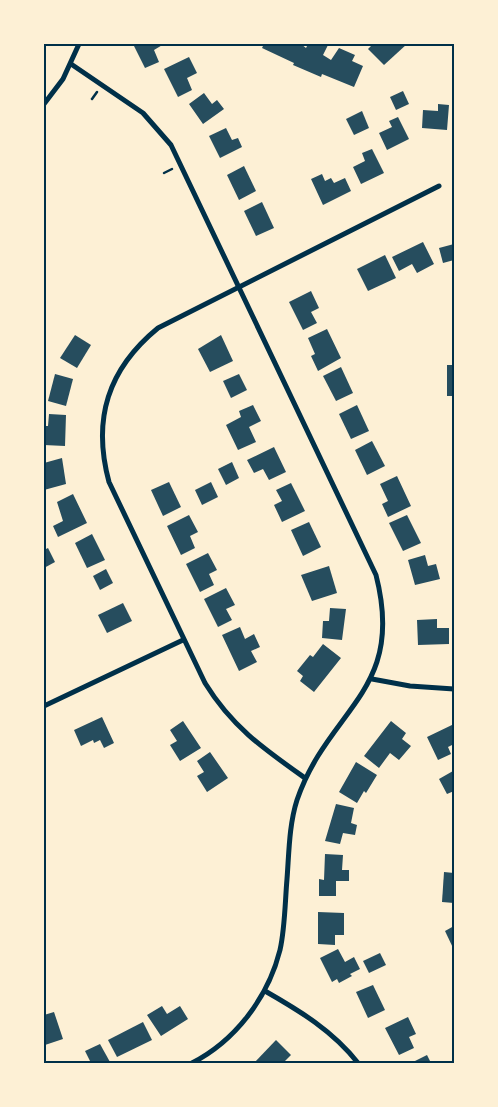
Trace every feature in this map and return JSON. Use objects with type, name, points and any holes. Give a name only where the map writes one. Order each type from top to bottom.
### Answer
[{"type":"street","points":[[44,104],[63,79],[79,44]]},
{"type":"street","points":[[71,64],[143,113],[155,124],[182,166],[376,575],[383,600],[384,627],[381,651],[372,679],[359,701],[318,755],[305,778],[296,803],[290,832],[280,948],[265,991],[240,1025],[228,1037],[192,1063]]},
{"type":"street","points":[[305,778],[256,744],[230,718],[205,683],[109,482],[102,449],[103,415],[116,376],[129,356],[143,340],[171,320],[439,186]]},
{"type":"street","points":[[44,706],[183,640]]},
{"type":"street","points":[[372,679],[410,686],[454,689]]},
{"type":"street","points":[[265,991],[296,1008],[326,1030],[358,1063]]},
{"type":"path","points":[[92,99],[97,91]]},
{"type":"path","points":[[164,173],[172,169]]},
{"type":"building","points":[[133,44],[164,44],[154,50],[159,62],[145,68]]},
{"type":"building","points":[[264,44],[301,44],[306,48],[308,44],[324,44],[328,45],[323,55],[331,60],[339,48],[355,55],[352,61],[363,66],[354,87],[322,74],[321,77],[293,65],[294,63],[262,48]]},
{"type":"building","points":[[373,44],[407,44],[384,65],[368,49]]},
{"type":"building","points":[[189,57],[197,73],[187,78],[192,90],[178,97],[164,69]]},
{"type":"building","points":[[403,91],[409,104],[396,110],[390,97]]},
{"type":"building","points":[[204,93],[212,104],[217,100],[224,109],[203,124],[189,104]]},
{"type":"building","points":[[438,104],[449,105],[447,130],[422,128],[423,110],[438,111]]},
{"type":"building","points":[[362,111],[369,128],[354,135],[346,119]]},
{"type":"building","points":[[398,117],[409,139],[387,150],[379,133],[392,127],[389,121]]},
{"type":"building","points":[[226,128],[232,140],[238,138],[242,147],[220,158],[209,136]]},
{"type":"building","points":[[372,149],[384,173],[361,184],[353,167],[365,161],[362,153]]},
{"type":"building","points":[[244,166],[256,191],[239,200],[227,175]]},
{"type":"building","points":[[322,174],[325,181],[331,178],[334,183],[345,178],[351,191],[323,205],[311,179]]},
{"type":"building","points":[[262,202],[274,228],[256,236],[244,211]]},
{"type":"building","points":[[423,242],[434,264],[417,273],[412,264],[399,271],[392,257]]},
{"type":"building","points":[[454,244],[454,260],[443,263],[439,248]]},
{"type":"building","points":[[385,255],[396,278],[368,291],[357,269]]},
{"type":"building","points":[[311,291],[319,308],[311,312],[317,323],[303,330],[289,302]]},
{"type":"building","points":[[327,329],[341,358],[318,371],[311,356],[315,354],[308,338]]},
{"type":"building","points":[[75,335],[91,345],[77,368],[60,358]]},
{"type":"building","points":[[221,335],[233,361],[210,372],[198,349]]},
{"type":"building","points":[[447,365],[454,365],[454,396],[447,396]]},
{"type":"building","points":[[341,367],[353,393],[336,401],[323,376]]},
{"type":"building","points":[[55,374],[73,379],[66,406],[48,401]]},
{"type":"building","points":[[239,374],[247,390],[231,398],[223,381]]},
{"type":"building","points":[[253,405],[261,421],[249,427],[256,442],[238,450],[226,425],[241,417],[239,411]]},
{"type":"building","points":[[357,405],[369,431],[351,439],[339,414]]},
{"type":"building","points":[[49,414],[66,415],[65,446],[44,445],[44,433],[46,426],[48,426]]},
{"type":"building","points":[[372,441],[385,466],[367,475],[355,450]]},
{"type":"building","points":[[274,447],[286,472],[269,480],[263,469],[254,473],[247,460]]},
{"type":"building","points":[[62,458],[66,484],[44,490],[44,463]]},
{"type":"building","points":[[232,462],[239,478],[226,485],[218,469]]},
{"type":"building","points":[[397,476],[411,506],[388,517],[382,504],[388,501],[380,484]]},
{"type":"building","points":[[169,482],[181,507],[163,516],[151,490]]},
{"type":"building","points":[[211,482],[218,497],[202,505],[195,490]]},
{"type":"building","points":[[291,483],[305,511],[282,522],[274,505],[282,501],[276,490]]},
{"type":"building","points":[[73,494],[87,523],[58,537],[53,526],[63,521],[57,502]]},
{"type":"building","points":[[189,515],[198,532],[190,536],[195,548],[181,555],[167,526]]},
{"type":"building","points":[[407,515],[421,543],[403,551],[389,523]]},
{"type":"building","points":[[309,522],[321,547],[303,556],[291,530]]},
{"type":"building","points":[[92,534],[105,560],[87,568],[75,543]]},
{"type":"building","points":[[48,548],[55,562],[44,568],[44,550]]},
{"type":"building","points":[[208,553],[217,570],[209,574],[214,585],[200,592],[186,564]]},
{"type":"building","points":[[425,555],[428,566],[436,564],[440,579],[415,585],[408,560]]},
{"type":"building","points":[[329,566],[337,593],[312,601],[301,575]]},
{"type":"building","points":[[106,569],[113,583],[100,590],[93,576]]},
{"type":"building","points":[[226,588],[235,605],[226,609],[232,620],[218,627],[204,599]]},
{"type":"building","points":[[123,603],[132,621],[107,633],[98,615]]},
{"type":"building","points":[[330,608],[346,609],[342,640],[322,638],[323,621],[329,621]]},
{"type":"building","points":[[437,619],[437,628],[449,628],[449,644],[418,645],[417,620]]},
{"type":"building","points":[[240,627],[245,639],[254,634],[260,647],[251,651],[257,662],[239,671],[222,635]]},
{"type":"building","points":[[323,644],[341,658],[314,692],[300,681],[303,676],[297,671],[310,655],[313,657]]},
{"type":"building","points":[[102,717],[114,743],[104,748],[100,740],[94,743],[93,740],[81,746],[74,730]]},
{"type":"building","points":[[183,721],[201,748],[180,761],[170,745],[177,741],[170,730]]},
{"type":"building","points":[[391,721],[406,733],[402,739],[411,746],[399,760],[390,753],[379,768],[364,756]]},
{"type":"building","points":[[454,724],[454,744],[448,747],[451,754],[438,760],[427,737]]},
{"type":"building","points":[[210,752],[228,778],[207,792],[197,776],[204,772],[197,761]]},
{"type":"building","points":[[356,762],[377,775],[366,793],[364,791],[357,803],[339,792]]},
{"type":"building","points":[[453,771],[454,791],[447,794],[439,779]]},
{"type":"building","points":[[336,804],[354,808],[351,823],[357,825],[355,835],[343,833],[340,844],[325,841]]},
{"type":"building","points":[[325,854],[343,855],[342,870],[349,870],[349,881],[336,881],[336,896],[319,896],[319,879],[324,880]]},
{"type":"building","points":[[444,872],[454,873],[454,903],[442,902]]},
{"type":"building","points":[[318,912],[344,913],[344,935],[335,935],[335,945],[318,944]]},
{"type":"building","points":[[454,926],[454,950],[445,931]]},
{"type":"building","points":[[338,949],[345,962],[354,957],[360,969],[339,983],[337,979],[332,982],[320,958]]},
{"type":"building","points":[[380,953],[386,965],[369,973],[363,961]]},
{"type":"building","points":[[373,985],[385,1010],[368,1018],[356,992]]},
{"type":"building","points":[[162,1006],[167,1014],[180,1006],[188,1019],[161,1036],[147,1015]]},
{"type":"building","points":[[54,1012],[63,1039],[45,1045],[44,1015]]},
{"type":"building","points":[[408,1017],[416,1034],[409,1037],[414,1048],[399,1055],[385,1028]]},
{"type":"building","points":[[143,1022],[152,1040],[117,1057],[108,1040]]},
{"type":"building","points":[[276,1040],[291,1055],[283,1063],[254,1063]]},
{"type":"building","points":[[100,1044],[110,1062],[91,1063],[85,1051]]},
{"type":"building","points":[[427,1055],[431,1063],[411,1063]]}]
